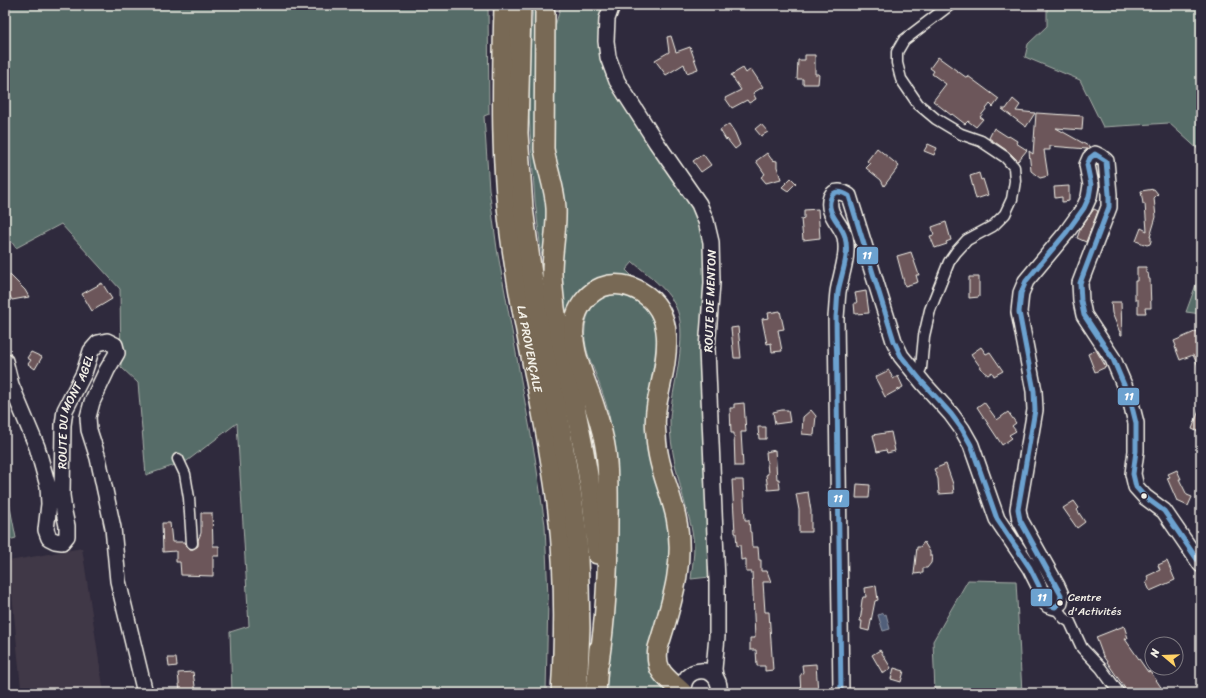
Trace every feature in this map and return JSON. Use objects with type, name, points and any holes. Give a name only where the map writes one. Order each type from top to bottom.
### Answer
[{"type":"highway","name":"LA PROVENÇALE","points":[[504,5],[502,105],[506,202],[519,297],[550,459],[558,512],[563,565],[565,617],[561,693]]},
{"type":"highway","name":"LA PROVENÇALE","points":[[521,5],[518,133],[523,208],[532,274],[572,496],[577,534],[580,628],[577,693]]},
{"type":"highway","points":[[546,13],[544,149],[556,207],[552,271],[553,284],[556,310],[584,455],[596,538],[600,606],[599,662]]},
{"type":"highway","points":[[596,693],[606,605],[608,470],[600,425],[575,347],[574,326],[580,307],[585,299],[592,293],[599,288],[606,286],[625,285],[643,293],[650,299],[658,307],[665,325],[667,339],[665,364],[655,419],[656,436],[658,452],[676,517],[680,554],[676,587],[658,648],[657,658],[658,664],[664,676],[684,693]]},
{"type":"street","name":"ROUTE DE MENTON","points":[[612,5],[607,19],[606,40],[608,57],[617,81],[656,142],[699,204],[706,221],[711,242],[712,284],[707,349],[717,581],[717,636],[714,669],[715,676],[720,687],[719,693]]},
{"type":"street","points":[[917,376],[921,368],[924,336],[930,310],[949,262],[967,240],[994,226],[1005,214],[1012,199],[1015,181],[1014,167],[1006,157],[981,141],[961,134],[936,119],[918,104],[901,79],[897,63],[897,52],[904,40],[950,5]]},
{"type":"street","points":[[1055,607],[1060,603],[1061,595],[1020,520],[1018,509],[1035,410],[1034,391],[1019,312],[1021,293],[1026,281],[1066,234],[1084,208],[1089,197],[1091,185],[1087,165],[1090,158],[1095,154],[1102,157],[1106,161],[1109,201],[1080,283],[1080,301],[1084,315],[1113,359],[1130,399],[1136,423],[1136,451],[1133,474],[1136,487],[1144,497],[1164,511],[1201,566]]},
{"type":"street","points":[[841,693],[836,317],[838,291],[846,254],[845,236],[832,214],[830,204],[832,196],[836,192],[843,192],[849,196],[894,341],[901,356],[951,414],[971,444],[997,519],[1030,568],[1039,586],[1042,598],[1048,606],[1055,607],[1064,618],[1070,622],[1082,648],[1101,668],[1119,693]]},
{"type":"street","name":"ROUTE DU MONT AGEL","points":[[5,361],[11,385],[37,447],[48,486],[49,504],[46,530],[49,538],[55,542],[62,542],[67,536],[67,526],[62,495],[63,425],[66,410],[84,372],[91,351],[98,343],[108,341],[115,345],[117,353],[92,402],[88,417],[89,430],[98,458],[113,528],[118,581],[145,693]]},
{"type":"street","points":[[178,459],[186,480],[189,498],[192,543]]},
{"type":"street","name":"ROUTE DE MENTON","points":[[684,693],[683,689],[686,679],[697,671],[708,655],[716,626]]},
{"type":"street","points":[[697,671],[710,672],[715,676]]},
{"type":"shaded area","points":[[82,548],[104,693],[23,693],[21,689],[9,561]]},
{"type":"green space","points":[[5,5],[488,5],[489,114],[484,116],[489,189],[497,249],[535,457],[545,525],[548,598],[546,693],[232,693],[230,632],[249,626],[237,423],[187,461],[146,475],[138,383],[121,367],[120,289],[61,224],[16,248],[5,233]]},
{"type":"green space","points":[[533,5],[541,5],[549,206],[546,275],[541,251],[535,201],[529,116],[529,74]]},
{"type":"green space","points":[[561,5],[605,5],[602,44],[690,200],[700,222],[708,254],[710,577],[691,579],[694,550],[693,536],[671,440],[671,406],[681,340],[679,316],[672,300],[653,279],[633,262],[626,270],[637,281],[625,278],[565,325],[560,284],[565,221],[553,160],[554,30]]},
{"type":"green space","points":[[1047,5],[1201,5],[1201,152],[1169,123],[1103,127],[1080,80],[1025,57],[1028,44],[1047,26]]},
{"type":"green space","points":[[1201,271],[1201,314],[1186,312]]},
{"type":"green space","points":[[617,294],[640,302],[645,306],[653,318],[659,333],[670,521],[671,568],[654,638],[672,693],[605,693],[610,645],[616,463],[609,414],[588,352],[585,340],[585,328],[591,309],[604,298]]},
{"type":"green space","points":[[5,482],[16,538],[5,541]]},
{"type":"green space","points":[[968,580],[1016,581],[1022,693],[935,693],[933,641]]},
{"type":"water","points":[[883,613],[884,615],[886,614],[890,629],[883,631],[878,615]]},
{"type":"building","points":[[671,36],[676,52],[690,47],[698,69],[687,73],[684,64],[666,75],[655,60],[669,52],[667,37]]},
{"type":"building","points":[[805,55],[815,55],[815,74],[819,74],[818,84],[803,84],[803,79],[797,79],[798,60],[805,60]]},
{"type":"building","points":[[938,57],[967,78],[968,76],[999,99],[993,107],[990,104],[980,117],[983,119],[976,127],[968,121],[965,124],[933,101],[946,84],[932,74],[934,71],[930,68]]},
{"type":"building","points":[[743,68],[746,73],[751,69],[763,87],[753,93],[756,99],[749,103],[747,100],[732,108],[725,98],[741,90],[731,75]]},
{"type":"building","points":[[1013,99],[1020,105],[1016,111],[1035,113],[1026,127],[1002,109],[1006,109]]},
{"type":"building","points":[[1036,113],[1083,116],[1082,130],[1056,128],[1090,147],[1087,149],[1050,146],[1050,150],[1044,150],[1048,176],[1040,178],[1031,171],[1029,151],[1033,154]]},
{"type":"building","points":[[729,124],[740,145],[735,149],[727,139],[726,140],[720,130]]},
{"type":"building","points":[[761,124],[768,132],[761,136],[755,129]]},
{"type":"building","points":[[994,128],[1017,141],[1016,143],[1027,150],[1018,161],[1009,152],[989,138]]},
{"type":"building","points":[[928,144],[937,148],[934,155],[924,151]]},
{"type":"building","points":[[877,148],[899,166],[884,186],[881,180],[866,168],[870,164],[867,161]]},
{"type":"building","points":[[767,153],[772,160],[777,161],[777,167],[781,179],[766,183],[761,177],[765,174],[756,161]]},
{"type":"building","points":[[703,154],[711,165],[701,172],[693,161]]},
{"type":"building","points":[[979,173],[981,180],[983,179],[988,195],[976,199],[970,176]]},
{"type":"building","points":[[791,178],[796,183],[788,191],[782,187]]},
{"type":"building","points":[[1069,186],[1069,201],[1062,202],[1062,197],[1055,198],[1054,187]]},
{"type":"building","points":[[1154,189],[1158,194],[1154,198],[1156,217],[1150,237],[1151,241],[1150,244],[1147,245],[1136,241],[1141,228],[1147,231],[1145,204],[1143,204],[1141,191]]},
{"type":"building","points":[[818,209],[820,238],[803,240],[801,219],[804,218],[804,210]]},
{"type":"building","points":[[1094,209],[1098,211],[1086,242],[1077,238],[1081,227]]},
{"type":"building","points":[[946,222],[951,240],[946,242],[947,244],[935,248],[930,236],[934,235],[932,227]]},
{"type":"building","points":[[911,252],[919,275],[916,275],[918,282],[905,286],[897,256]]},
{"type":"building","points":[[1137,267],[1146,267],[1146,273],[1148,273],[1150,279],[1151,308],[1145,308],[1146,313],[1138,313],[1138,300],[1135,300]]},
{"type":"building","points":[[10,275],[25,290],[29,297],[12,300],[5,287],[5,277]]},
{"type":"building","points":[[969,277],[979,277],[979,297],[969,298]]},
{"type":"building","points":[[102,283],[112,299],[92,311],[82,294]]},
{"type":"building","points":[[866,291],[869,313],[855,314],[854,303],[857,303],[855,293]]},
{"type":"building","points":[[1111,302],[1121,302],[1122,335],[1112,313]]},
{"type":"building","points":[[780,311],[784,329],[778,330],[782,351],[772,352],[771,343],[767,344],[762,319],[769,318],[768,313]]},
{"type":"building","points":[[738,327],[741,358],[734,358],[731,328]]},
{"type":"building","points":[[1197,331],[1201,339],[1201,372],[1193,355],[1180,360],[1174,341]]},
{"type":"building","points":[[981,347],[986,354],[990,352],[1003,371],[994,376],[992,372],[988,375],[984,372],[971,354]]},
{"type":"building","points":[[1096,350],[1106,367],[1095,372],[1088,354]]},
{"type":"building","points":[[31,352],[42,357],[35,369],[28,364],[31,360],[27,358]]},
{"type":"building","points":[[889,370],[893,379],[898,376],[903,387],[885,397],[875,377]]},
{"type":"building","points":[[984,402],[997,420],[1008,412],[1016,423],[1012,426],[1016,431],[1009,435],[1012,438],[1002,445],[977,407]]},
{"type":"building","points":[[744,403],[746,432],[741,432],[743,466],[735,466],[734,433],[731,433],[730,408],[734,408],[734,404]]},
{"type":"building","points":[[1201,408],[1201,433],[1192,429]]},
{"type":"building","points":[[788,410],[790,422],[775,424],[773,412]]},
{"type":"building","points":[[811,410],[816,416],[814,435],[802,434],[803,417]]},
{"type":"building","points":[[758,427],[766,427],[766,439],[759,439]]},
{"type":"building","points":[[891,432],[895,451],[887,453],[886,450],[877,452],[873,435]]},
{"type":"building","points":[[775,450],[777,479],[779,479],[780,489],[768,490],[766,475],[768,474],[766,452]]},
{"type":"building","points":[[946,464],[953,484],[954,493],[939,494],[938,479],[934,469]]},
{"type":"building","points":[[1177,470],[1181,479],[1179,479],[1187,495],[1192,497],[1188,506],[1177,501],[1167,478],[1170,477],[1168,474]]},
{"type":"building","points":[[732,480],[743,480],[745,520],[749,520],[752,547],[758,547],[759,560],[761,560],[761,571],[767,571],[771,582],[763,582],[765,612],[769,612],[773,670],[765,671],[765,666],[757,666],[756,650],[750,650],[750,638],[755,638],[752,572],[746,572],[746,559],[741,560],[740,545],[737,546]]},
{"type":"building","points":[[857,484],[870,485],[869,498],[856,498]]},
{"type":"building","points":[[808,492],[811,511],[811,532],[799,532],[799,510],[796,494]]},
{"type":"building","points":[[1074,501],[1079,508],[1077,510],[1085,522],[1077,528],[1063,508]]},
{"type":"building","points":[[201,513],[212,513],[213,546],[219,546],[219,556],[213,556],[213,576],[181,575],[180,562],[176,562],[176,551],[163,552],[162,523],[170,523],[172,542],[185,542],[187,547],[193,549],[198,546],[198,540],[201,533]]},
{"type":"building","points":[[924,542],[930,552],[930,556],[932,556],[931,563],[927,568],[923,568],[923,573],[914,574],[917,547],[920,547]]},
{"type":"building","points":[[1167,561],[1175,580],[1150,591],[1146,582],[1149,580],[1147,576],[1160,570],[1158,565]]},
{"type":"building","points":[[876,586],[878,600],[875,601],[869,631],[861,629],[861,608],[863,597],[866,597],[865,588]]},
{"type":"building","points":[[1124,626],[1128,638],[1125,639],[1144,666],[1144,676],[1153,676],[1165,693],[1128,693],[1103,656],[1096,637]]},
{"type":"building","points":[[880,650],[891,668],[883,674],[872,655]]},
{"type":"building","points":[[168,658],[176,658],[177,666],[169,667]]},
{"type":"building","points":[[816,664],[818,693],[801,693],[800,676],[803,672],[802,665]]},
{"type":"building","points":[[894,668],[904,671],[901,682],[891,679]]},
{"type":"building","points":[[193,672],[196,693],[180,693],[178,673]]},
{"type":"transit line","name":"11","points":[[841,693],[836,317],[838,292],[846,258],[846,244],[843,232],[830,209],[832,195],[836,192],[844,193],[849,196],[894,341],[901,356],[962,429],[971,445],[997,519],[1030,568],[1039,586],[1042,598],[1048,605],[1055,607],[1060,603],[1061,595],[1020,520],[1018,509],[1035,410],[1034,391],[1019,312],[1021,293],[1026,281],[1066,233],[1084,208],[1089,197],[1091,185],[1087,165],[1090,158],[1095,154],[1106,161],[1109,207],[1080,283],[1081,301],[1084,315],[1113,359],[1130,399],[1136,423],[1136,451],[1133,474],[1136,487],[1145,497],[1164,511],[1201,565]]},
{"type":"place","name":"Centre d'Activités","points":[[1060,603]]}]
